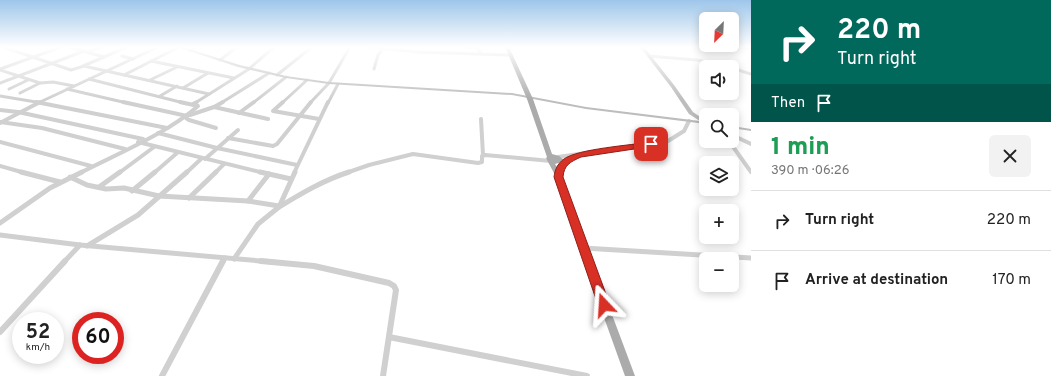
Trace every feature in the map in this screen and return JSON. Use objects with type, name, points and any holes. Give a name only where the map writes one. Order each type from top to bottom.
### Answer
[{"type":"main road","points":[[513,65],[528,96],[546,144],[555,160],[559,177],[583,248],[630,376]]},
{"type":"main road","points":[[555,160],[567,160],[579,155]]},
{"type":"main road","points":[[555,160],[559,177]]},
{"type":"street","points":[[0,69],[12,65]]},
{"type":"street","points":[[0,83],[50,65]]},
{"type":"street","points":[[57,65],[72,71],[86,65]]},
{"type":"street","points":[[0,122],[18,112],[120,65]]},
{"type":"street","points":[[124,75],[144,65]]},
{"type":"street","points":[[170,65],[234,78]]},
{"type":"street","points":[[235,65],[286,77],[329,83],[528,96],[586,108],[699,122]]},
{"type":"street","points":[[193,104],[254,65]]},
{"type":"street","points":[[277,75],[291,65]]},
{"type":"street","points":[[228,138],[275,145],[311,100],[329,83],[340,65]]},
{"type":"street","points":[[374,69],[375,65]]},
{"type":"street","points":[[656,65],[673,86],[691,113],[699,118]]},
{"type":"street","points":[[83,66],[107,70],[209,94]]},
{"type":"street","points":[[150,80],[178,66]]},
{"type":"street","points":[[0,69],[19,77],[40,83],[55,82],[74,86]]},
{"type":"street","points":[[739,70],[751,74]]},
{"type":"street","points":[[183,88],[208,73]]},
{"type":"street","points":[[0,223],[60,182],[138,142],[145,140],[188,116],[214,107],[269,73]]},
{"type":"street","points":[[239,113],[286,77]]},
{"type":"street","points":[[89,79],[198,106],[188,116]]},
{"type":"street","points":[[8,89],[28,80]]},
{"type":"street","points":[[308,80],[273,112],[319,119]]},
{"type":"street","points":[[20,93],[40,83]]},
{"type":"street","points":[[279,206],[319,119],[338,84]]},
{"type":"street","points":[[160,96],[177,86]]},
{"type":"street","points":[[67,89],[188,116]]},
{"type":"street","points":[[0,96],[39,102],[168,128]]},
{"type":"street","points":[[214,107],[268,119]]},
{"type":"street","points":[[0,110],[18,112],[145,140]]},
{"type":"street","points":[[483,155],[555,160],[668,141],[684,133],[688,128],[691,113]]},
{"type":"street","points":[[188,116],[186,118],[189,120],[216,128]]},
{"type":"street","points":[[234,259],[258,224],[279,206],[304,191],[331,178],[396,157],[420,154],[478,163],[482,162],[481,119]]},
{"type":"street","points":[[0,122],[42,128],[125,149]]},
{"type":"street","points":[[739,128],[751,130]]},
{"type":"street","points":[[87,246],[138,215],[238,130]]},
{"type":"street","points":[[158,133],[217,148],[297,165]]},
{"type":"street","points":[[739,138],[751,144]]},
{"type":"street","points":[[0,142],[91,166]]},
{"type":"street","points":[[138,142],[177,153],[291,179]]},
{"type":"street","points":[[99,187],[154,147]]},
{"type":"street","points":[[733,148],[751,172]]},
{"type":"street","points":[[132,191],[177,153]]},
{"type":"street","points":[[190,198],[224,164]]},
{"type":"street","points":[[0,166],[60,182]]},
{"type":"street","points":[[248,201],[269,174]]},
{"type":"street","points":[[70,177],[87,185],[106,189],[124,188],[159,196],[248,201],[279,206]]},
{"type":"street","points":[[0,235],[87,246],[314,266],[389,283],[394,286],[396,290],[383,376]]},
{"type":"street","points":[[0,332],[80,245]]},
{"type":"street","points":[[583,248],[750,259]]},
{"type":"street","points":[[162,376],[225,258]]},
{"type":"street","points":[[389,337],[587,376]]},
{"type":"route","points":[[604,305],[559,177],[560,168],[564,162],[579,155],[651,144]]}]
